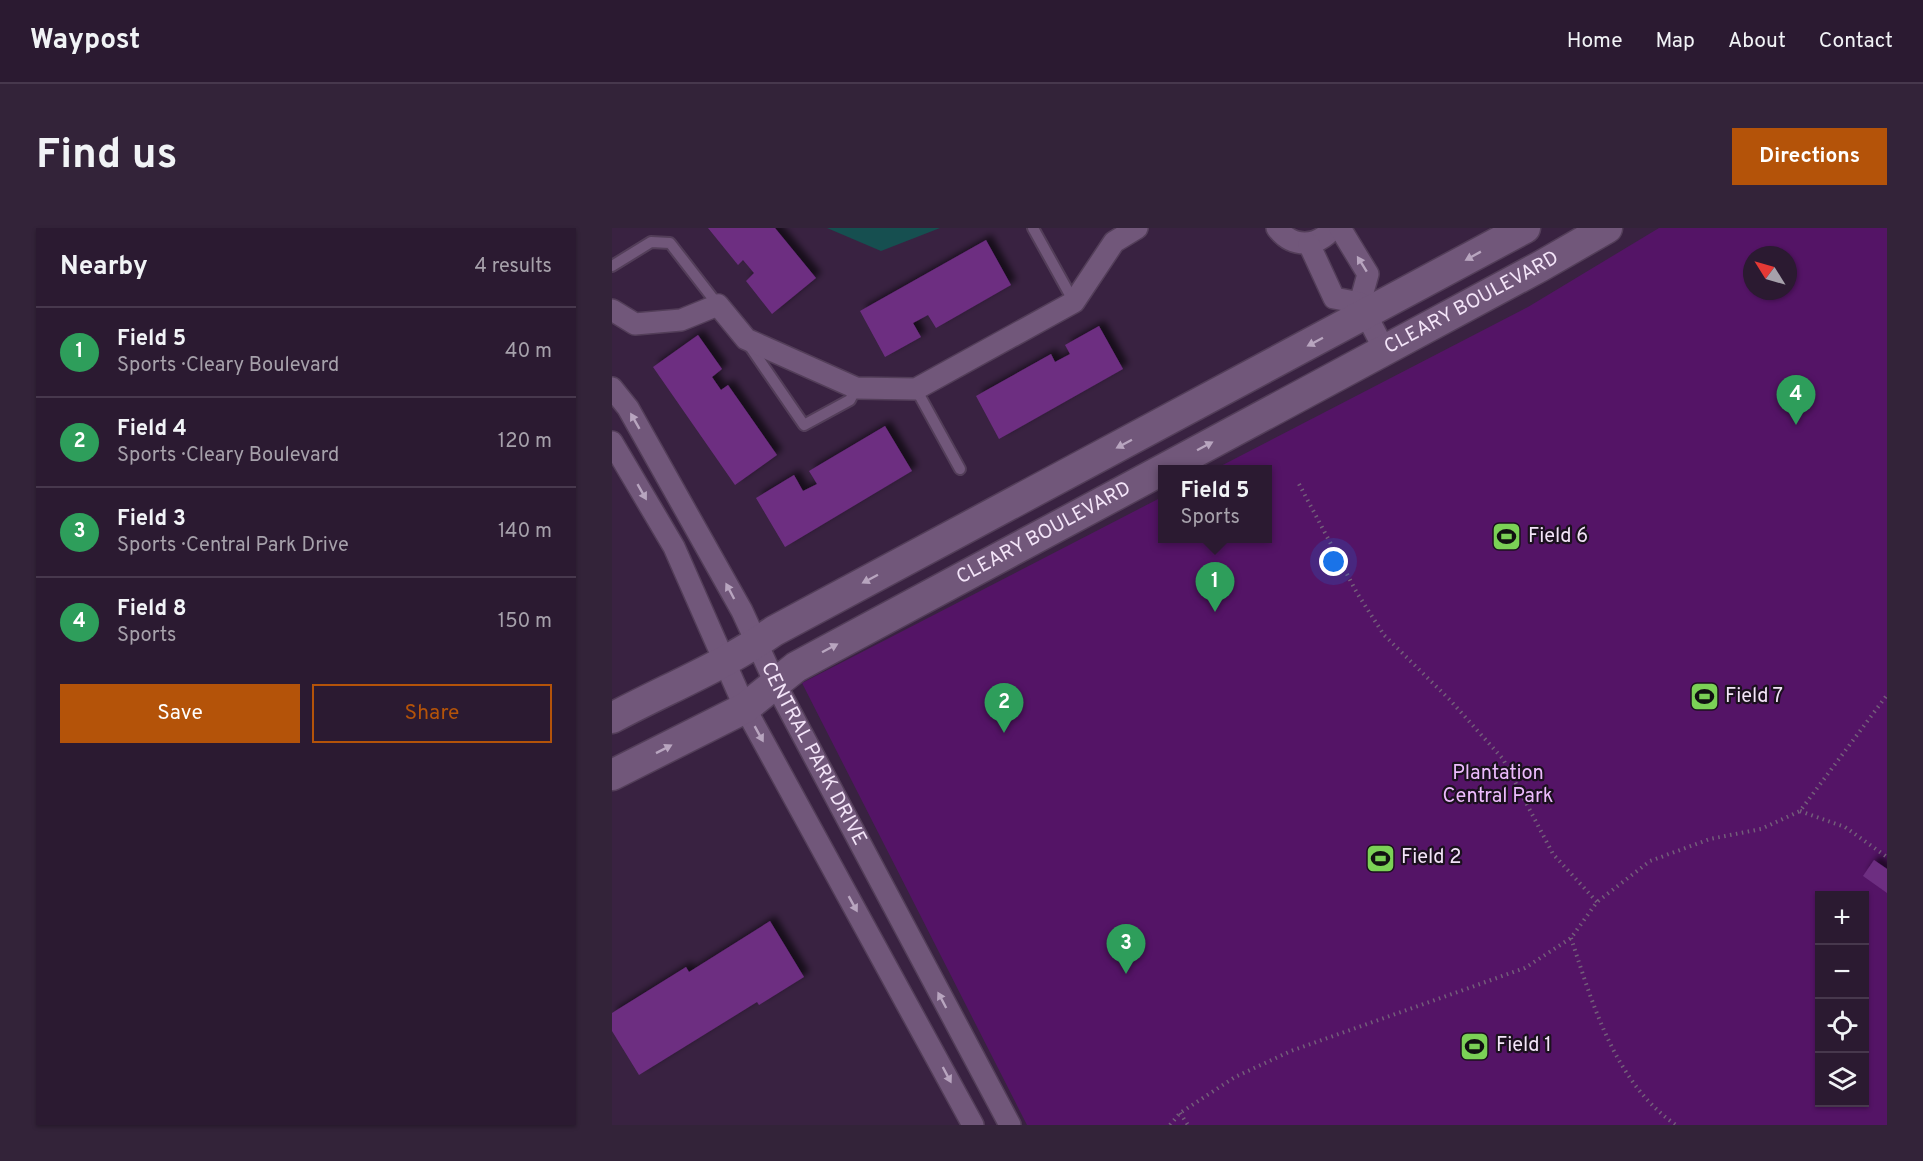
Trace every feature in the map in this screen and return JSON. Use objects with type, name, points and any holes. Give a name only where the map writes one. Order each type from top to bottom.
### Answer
[{"type":"street","points":[[612,310],[635,324],[681,320],[718,304],[746,339],[856,388],[916,389],[1074,302],[1114,242],[1137,228]]},
{"type":"street","points":[[1277,228],[1290,240],[1309,244],[1325,236],[1333,228]]},
{"type":"street","points":[[1340,228],[1368,274],[1363,309],[1384,349]]},
{"type":"street","name":"CLEARY BOULEVARD","points":[[612,717],[670,686],[725,662],[774,631],[1363,309],[1525,228]]},
{"type":"street","name":"CLEARY BOULEVARD","points":[[1170,465],[1541,266],[1607,228]]},
{"type":"street","points":[[1309,244],[1334,298],[1363,309]]},
{"type":"street","name":"CENTRAL PARK DRIVE","points":[[612,388],[628,408],[689,514],[758,642],[776,685],[1010,1125]]},
{"type":"street","name":"CENTRAL PARK DRIVE","points":[[612,442],[674,548],[745,708],[974,1125]]},
{"type":"street","name":"CLEARY BOULEVARD","points":[[612,775],[745,708],[796,667],[1158,471]]},
{"type":"lane","points":[[1033,228],[1074,302]]},
{"type":"lane","points":[[612,266],[651,242],[670,243],[718,304]]},
{"type":"lane","points":[[746,339],[804,425],[850,400],[856,388]]},
{"type":"lane","points":[[916,389],[960,469]]},
{"type":"path","points":[[1299,484],[1357,593],[1384,635],[1449,699],[1503,759],[1553,854],[1597,902]]},
{"type":"path","points":[[1170,1125],[1180,1113],[1235,1077],[1291,1051],[1525,968],[1571,938],[1597,902],[1650,861],[1710,839],[1761,829],[1800,811],[1887,695]]},
{"type":"path","points":[[1800,811],[1845,827],[1887,857]]},
{"type":"path","points":[[1571,938],[1588,989],[1624,1072],[1656,1111],[1676,1125]]},
{"type":"path","points":[[1180,1113],[1188,1125]]},
{"type":"green space","name":"Plantation Central Park","points":[[1659,228],[1887,228],[1887,1125],[1027,1125],[802,683],[1158,499],[1158,543],[1272,543],[1272,465],[1223,465],[1528,307]]},
{"type":"shaded area","points":[[827,228],[940,228],[881,251]]},
{"type":"building","points":[[708,228],[775,228],[816,278],[772,314],[746,281],[754,273],[743,260],[738,265]]},
{"type":"building","points":[[986,240],[1011,285],[936,328],[928,315],[913,323],[921,337],[885,357],[860,311]]},
{"type":"building","points":[[1099,326],[1123,369],[999,439],[976,396],[1051,354],[1055,362],[1070,354],[1065,345]]},
{"type":"building","points":[[698,335],[722,369],[712,377],[721,390],[728,385],[777,455],[735,485],[653,367]]},
{"type":"building","points":[[885,426],[912,471],[785,547],[756,498],[794,475],[803,491],[817,484],[809,471]]},
{"type":"building","points":[[1874,860],[1887,869],[1887,893],[1863,876]]},
{"type":"building","points":[[770,921],[804,977],[759,1005],[757,1002],[639,1075],[612,1031],[612,1013],[686,967],[689,972]]},
{"type":"place","name":"Field 8","points":[[1796,425]]},
{"type":"place","name":"Field 6","points":[[1507,537]]},
{"type":"place","name":"Field 5","points":[[1215,612]]},
{"type":"place","name":"Field 7","points":[[1704,697]]},
{"type":"place","name":"Field 4","points":[[1004,733]]},
{"type":"place","name":"Field 2","points":[[1380,858]]},
{"type":"place","name":"Field 3","points":[[1126,974]]},
{"type":"place","name":"Field 1","points":[[1475,1046]]}]
